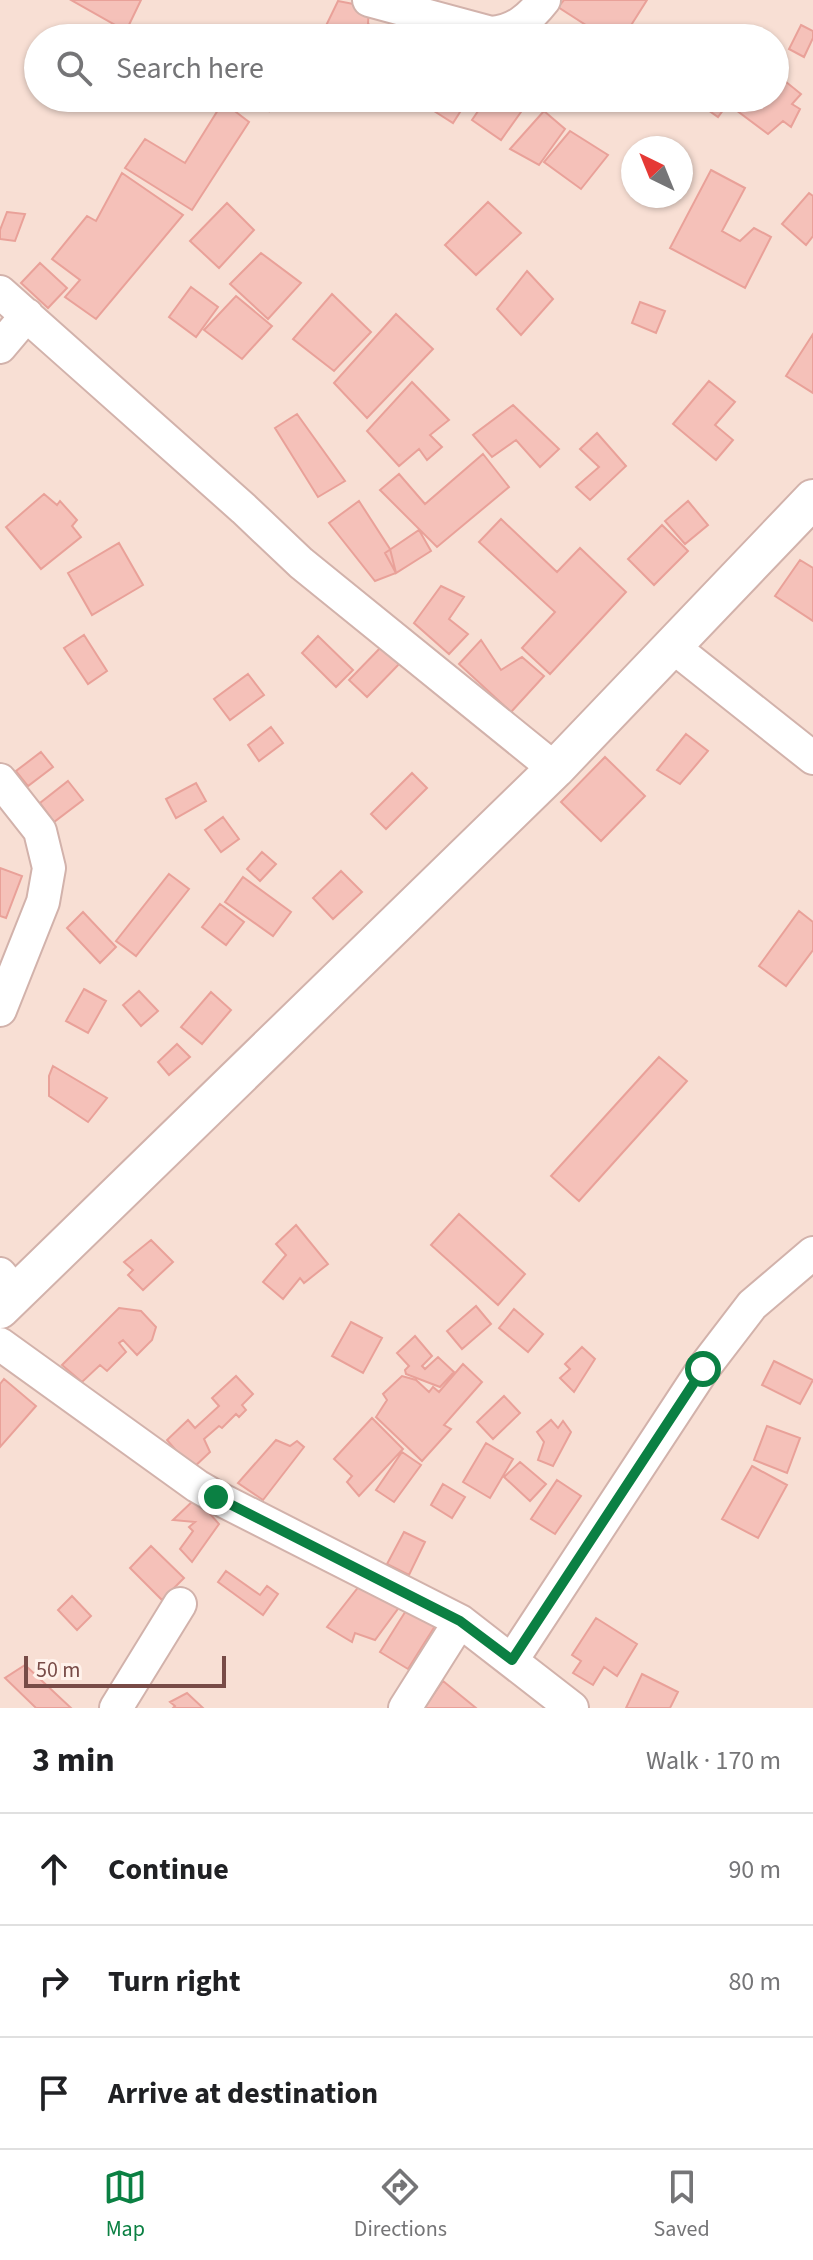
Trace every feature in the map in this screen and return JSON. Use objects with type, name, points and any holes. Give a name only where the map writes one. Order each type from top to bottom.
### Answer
[{"type":"street","points":[[369,0],[458,24]]},
{"type":"street","points":[[519,24],[535,12],[544,0]]},
{"type":"street","points":[[0,292],[301,563],[555,769]]},
{"type":"street","points":[[0,347],[27,315]]},
{"type":"street","points":[[5,1292],[555,769],[813,499]]},
{"type":"street","points":[[672,646],[813,758]]},
{"type":"street","points":[[0,780],[40,831],[49,868],[43,902],[0,1010]]},
{"type":"street","points":[[512,1660],[703,1369],[752,1305],[813,1253]]},
{"type":"street","points":[[0,1344],[216,1497],[460,1621],[572,1708]]},
{"type":"street","points":[[116,1708],[180,1604]]},
{"type":"street","points":[[405,1708],[460,1621]]},
{"type":"shaded area","points":[[0,0],[813,0],[813,1708],[0,1708]]},
{"type":"building","points":[[71,0],[141,0],[129,24],[114,24]]},
{"type":"building","points":[[564,0],[647,0],[632,24],[584,24],[558,7]]},
{"type":"building","points":[[338,1],[369,7],[368,24],[327,24]]},
{"type":"building","points":[[801,25],[813,31],[804,57],[789,49]]},
{"type":"building","points":[[789,84],[801,94],[792,104],[800,109],[791,127],[783,121],[768,134],[739,112],[789,112]]},
{"type":"building","points":[[217,112],[236,112],[249,122],[192,210],[125,168],[145,139],[185,163]]},
{"type":"building","points":[[436,112],[460,112],[453,123]]},
{"type":"building","points":[[477,112],[521,112],[501,140],[472,120]]},
{"type":"building","points":[[543,112],[565,129],[539,165],[510,149]]},
{"type":"building","points":[[570,131],[608,155],[581,189],[544,162]]},
{"type":"building","points":[[711,170],[745,188],[722,231],[740,241],[754,228],[771,237],[745,288],[670,248]]},
{"type":"building","points":[[122,173],[183,215],[96,319],[65,297],[80,280],[52,259],[87,216],[96,221]]},
{"type":"building","points":[[809,193],[813,196],[813,236],[806,245],[782,224]]},
{"type":"building","points":[[488,202],[521,233],[476,275],[445,245]]},
{"type":"building","points":[[227,203],[254,230],[219,268],[190,241]]},
{"type":"building","points":[[7,212],[25,214],[15,241],[0,239]]},
{"type":"building","points":[[261,253],[301,283],[268,319],[230,284]]},
{"type":"building","points":[[40,263],[67,288],[48,308],[21,283]]},
{"type":"building","points":[[527,271],[553,299],[521,335],[497,309]]},
{"type":"building","points":[[191,287],[218,307],[196,337],[169,317]]},
{"type":"building","points":[[332,294],[371,332],[334,371],[293,339]]},
{"type":"building","points":[[236,296],[272,326],[242,359],[204,330]]},
{"type":"building","points":[[640,302],[665,311],[656,333],[632,323]]},
{"type":"building","points":[[396,314],[433,349],[367,418],[334,383]]},
{"type":"building","points":[[813,334],[813,393],[786,376]]},
{"type":"building","points":[[709,381],[735,402],[715,425],[733,440],[716,460],[673,424]]},
{"type":"building","points":[[412,382],[449,420],[430,435],[442,447],[427,460],[419,449],[399,466],[367,431]]},
{"type":"building","points":[[513,405],[559,449],[540,467],[516,440],[492,457],[473,435]]},
{"type":"building","points":[[297,414],[345,481],[318,497],[275,428]]},
{"type":"building","points":[[597,433],[626,466],[590,500],[576,487],[599,467],[580,449]]},
{"type":"building","points":[[483,454],[509,487],[437,547],[380,490],[399,474],[425,504]]},
{"type":"building","points":[[44,494],[57,505],[60,501],[77,520],[72,526],[81,537],[41,569],[6,527]]},
{"type":"building","points":[[359,501],[390,549],[396,573],[375,581],[329,523]]},
{"type":"building","points":[[688,501],[708,525],[685,544],[665,521]]},
{"type":"building","points":[[501,519],[557,572],[580,548],[626,592],[550,674],[522,648],[555,612],[479,542]]},
{"type":"building","points":[[662,525],[688,551],[654,585],[628,559]]},
{"type":"building","points":[[419,530],[431,551],[396,573],[385,553]]},
{"type":"building","points":[[119,543],[143,585],[92,615],[68,573]]},
{"type":"building","points":[[800,560],[813,568],[813,621],[775,596]]},
{"type":"building","points":[[441,586],[464,597],[449,619],[468,634],[449,654],[414,623]]},
{"type":"building","points":[[84,635],[107,671],[88,684],[64,648]]},
{"type":"building","points":[[318,636],[353,670],[336,687],[302,653]]},
{"type":"building","points":[[481,640],[501,670],[522,657],[544,676],[511,712],[459,664]]},
{"type":"building","points":[[385,643],[403,660],[367,697],[349,680]]},
{"type":"building","points":[[248,674],[264,695],[230,720],[214,699]]},
{"type":"building","points":[[271,727],[283,743],[259,761],[248,745]]},
{"type":"building","points":[[686,734],[708,751],[680,784],[657,770]]},
{"type":"building","points":[[41,752],[53,767],[28,786],[16,771]]},
{"type":"building","points":[[605,757],[645,796],[601,841],[561,802]]},
{"type":"building","points":[[412,773],[427,788],[386,829],[371,814]]},
{"type":"building","points":[[68,781],[83,800],[54,822],[40,803]]},
{"type":"building","points":[[196,783],[206,801],[176,818],[166,799]]},
{"type":"building","points":[[223,817],[239,839],[221,852],[205,830]]},
{"type":"building","points":[[262,852],[276,864],[260,881],[247,869]]},
{"type":"building","points":[[0,868],[22,876],[6,918],[0,916]]},
{"type":"building","points":[[341,871],[362,892],[333,919],[313,898]]},
{"type":"building","points":[[169,874],[189,889],[136,956],[116,941]]},
{"type":"building","points":[[243,877],[291,912],[273,936],[225,902]]},
{"type":"building","points":[[220,904],[244,922],[226,945],[202,927]]},
{"type":"building","points":[[799,911],[813,922],[813,950],[786,986],[759,966]]},
{"type":"building","points":[[83,912],[116,947],[100,963],[67,928]]},
{"type":"building","points":[[84,989],[106,1001],[88,1033],[66,1021]]},
{"type":"building","points":[[139,991],[158,1011],[141,1026],[123,1005]]},
{"type":"building","points":[[211,992],[231,1010],[202,1044],[181,1027]]},
{"type":"building","points":[[177,1044],[190,1057],[169,1075],[158,1062]]},
{"type":"building","points":[[659,1057],[687,1081],[579,1201],[551,1176]]},
{"type":"building","points":[[53,1066],[107,1098],[88,1122],[49,1096],[49,1076]]},
{"type":"building","points":[[459,1214],[525,1274],[498,1305],[431,1245]]},
{"type":"building","points":[[296,1225],[328,1264],[304,1283],[300,1278],[283,1299],[263,1282],[286,1255],[276,1244]]},
{"type":"building","points":[[151,1240],[173,1262],[143,1290],[128,1275],[133,1270],[124,1262]]},
{"type":"building","points":[[476,1306],[491,1324],[462,1349],[447,1331]]},
{"type":"building","points":[[119,1308],[141,1311],[156,1327],[152,1340],[137,1355],[123,1340],[119,1343],[126,1352],[107,1371],[100,1365],[82,1382],[62,1365]]},
{"type":"building","points":[[514,1309],[543,1334],[528,1352],[499,1328]]},
{"type":"building","points":[[351,1322],[382,1338],[363,1373],[332,1356]]},
{"type":"building","points":[[415,1336],[432,1356],[422,1366],[425,1369],[438,1357],[454,1372],[440,1387],[406,1374],[409,1366],[397,1353]]},
{"type":"building","points":[[582,1347],[595,1359],[574,1392],[560,1378],[570,1369],[565,1364]]},
{"type":"building","points":[[774,1361],[813,1380],[800,1404],[762,1385]]},
{"type":"building","points":[[463,1364],[482,1382],[444,1425],[451,1429],[422,1461],[376,1417],[387,1400],[383,1394],[402,1376],[416,1380],[429,1392],[433,1387],[439,1392]]},
{"type":"building","points":[[236,1376],[253,1394],[242,1405],[246,1410],[204,1439],[210,1452],[192,1469],[167,1440],[188,1420],[195,1428],[219,1406],[212,1398]]},
{"type":"building","points":[[4,1379],[36,1406],[0,1447],[0,1384]]},
{"type":"building","points":[[504,1396],[520,1413],[493,1439],[477,1422]]},
{"type":"building","points":[[372,1418],[403,1449],[359,1496],[347,1482],[352,1476],[334,1459]]},
{"type":"building","points":[[551,1420],[558,1428],[563,1421],[571,1432],[553,1466],[538,1460],[544,1442],[537,1432]]},
{"type":"building","points":[[767,1426],[800,1438],[787,1473],[754,1460]]},
{"type":"building","points":[[276,1440],[290,1446],[297,1441],[304,1447],[263,1500],[238,1483]]},
{"type":"building","points":[[486,1443],[513,1459],[490,1498],[463,1482]]},
{"type":"building","points":[[402,1452],[421,1465],[394,1502],[376,1490]]},
{"type":"building","points":[[520,1462],[546,1484],[530,1501],[504,1477]]},
{"type":"building","points":[[752,1466],[787,1485],[758,1538],[722,1519]]},
{"type":"building","points":[[557,1480],[581,1496],[555,1534],[531,1519]]},
{"type":"building","points":[[443,1484],[465,1497],[452,1518],[431,1505]]},
{"type":"building","points":[[196,1498],[219,1524],[192,1562],[180,1549],[193,1531],[189,1527],[195,1522],[173,1520]]},
{"type":"building","points":[[404,1532],[425,1542],[409,1575],[387,1564]]},
{"type":"building","points":[[151,1546],[184,1578],[162,1600],[130,1568]]},
{"type":"building","points":[[226,1571],[260,1595],[267,1586],[278,1594],[263,1615],[218,1582]]},
{"type":"building","points":[[360,1585],[400,1606],[375,1640],[355,1633],[352,1642],[327,1627]]},
{"type":"building","points":[[72,1596],[91,1616],[77,1630],[58,1610]]},
{"type":"building","points":[[407,1609],[435,1626],[408,1669],[380,1652]]},
{"type":"building","points":[[596,1618],[637,1644],[617,1676],[604,1667],[593,1685],[573,1673],[581,1661],[572,1655]]},
{"type":"building","points":[[25,1665],[71,1708],[36,1708],[5,1678]]},
{"type":"building","points":[[642,1674],[678,1692],[670,1708],[626,1708]]},
{"type":"building","points":[[443,1681],[476,1708],[424,1708]]},
{"type":"building","points":[[187,1693],[203,1708],[173,1708],[175,1706],[170,1702]]},
{"type":"route","points":[[216,1497],[460,1621],[512,1660],[703,1369]]}]
